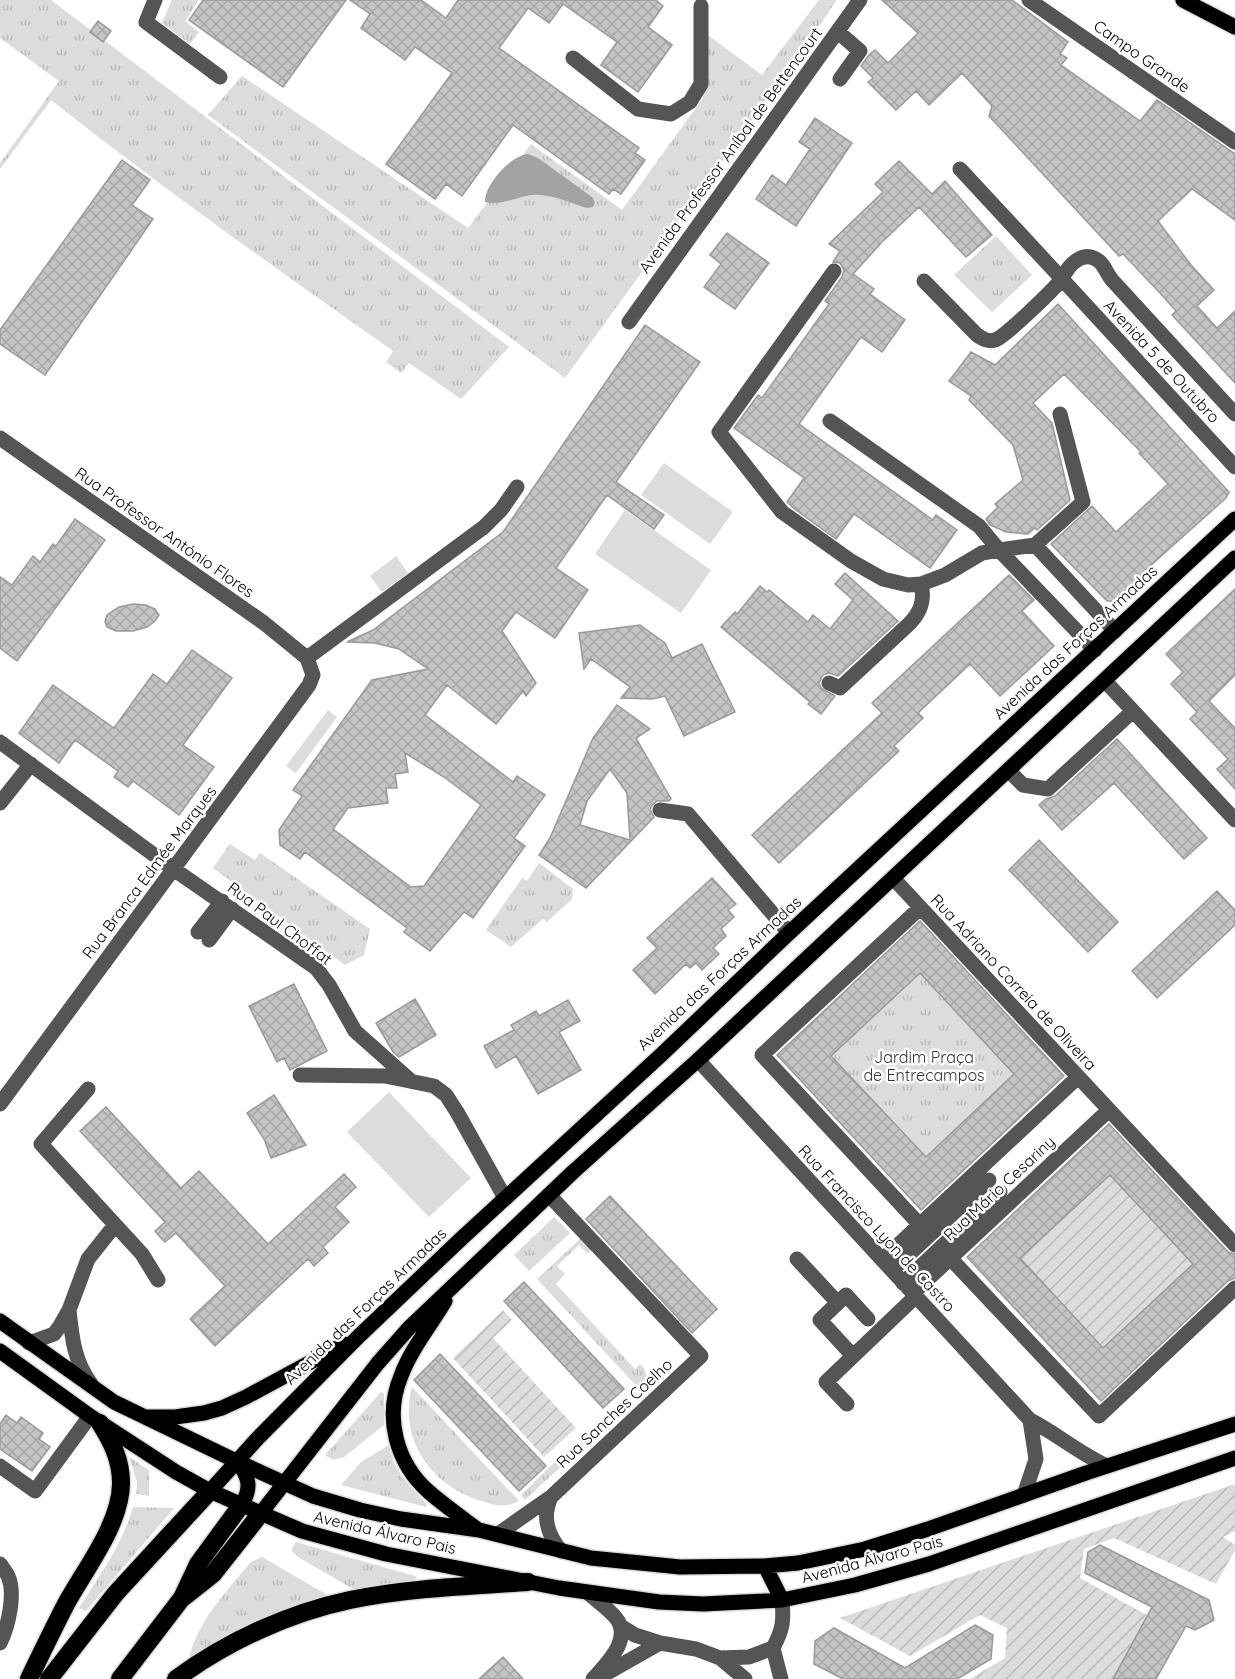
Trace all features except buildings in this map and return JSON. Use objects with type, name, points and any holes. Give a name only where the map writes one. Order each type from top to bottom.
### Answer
[{"type":"highway","points":[[29,1679],[65,1605],[116,1513],[121,1484],[120,1467],[113,1444],[95,1419]]},
{"type":"highway","name":"Avenida das Forças Armadas","points":[[49,1679],[116,1593],[210,1491]]},
{"type":"highway","points":[[120,1679],[182,1598],[198,1564],[242,1504]]},
{"type":"highway","points":[[182,1598],[213,1575],[261,1513]]},
{"type":"highway","points":[[176,1679],[212,1655],[260,1630],[336,1604],[390,1593],[528,1582]]},
{"type":"main road","points":[[1184,0],[1235,27]]},
{"type":"main road","name":"Avenida das Forças Armadas","points":[[210,1491],[236,1461],[359,1336],[1235,519]]},
{"type":"main road","points":[[261,1513],[378,1363],[410,1328],[549,1195],[698,1060],[1235,558]]},
{"type":"main road","points":[[456,1283],[400,1376],[393,1406],[393,1417],[396,1439],[410,1471],[429,1492],[479,1530]]},
{"type":"main road","name":"Avenida Álvaro Pais","points":[[0,1322],[95,1390],[142,1416],[284,1484],[319,1498],[401,1519],[498,1534],[591,1558],[680,1567],[765,1566],[798,1563],[865,1549],[1235,1424]]},
{"type":"main road","points":[[142,1416],[175,1417],[222,1408],[359,1336]]},
{"type":"main road","name":"Avenida Álvaro Pais","points":[[0,1351],[95,1419],[176,1472],[210,1491],[302,1531],[386,1554],[588,1593],[638,1600],[703,1604],[782,1600],[832,1591],[929,1564],[1235,1458]]},
{"type":"main road","points":[[236,1461],[247,1475],[249,1485],[242,1504]]},
{"type":"main road","points":[[765,1566],[782,1600]]},
{"type":"street","points":[[155,0],[147,22],[220,77]]},
{"type":"street","name":"Avenida Professor Aníbal de Bettencourt","points":[[629,322],[860,0]]},
{"type":"street","name":"Campo Grande","points":[[1029,0],[1235,142]]},
{"type":"street","points":[[573,58],[638,109],[671,114],[690,102],[701,84],[701,6]]},
{"type":"street","points":[[838,32],[860,51],[840,79]]},
{"type":"street","name":"Avenida 5 de Outubro","points":[[960,169],[1235,467]]},
{"type":"street","name":"Avenida 5 de Outubro","points":[[1062,279],[1067,267],[1078,258],[1087,257],[1098,261],[1112,280],[1235,414]]},
{"type":"street","points":[[834,272],[719,432],[782,512],[850,561],[895,583],[921,584],[945,575],[982,554],[1035,545],[1083,502],[1060,414]]},
{"type":"street","points":[[924,281],[977,335],[990,340],[1003,335],[1062,279]]},
{"type":"street","points":[[830,421],[979,526],[1095,650]]},
{"type":"street","name":"Rua Professor António Flores","points":[[0,438],[264,623],[307,658]]},
{"type":"street","points":[[307,658],[484,527],[501,510],[516,487]]},
{"type":"street","points":[[1035,545],[1115,632]]},
{"type":"street","points":[[829,683],[840,688],[909,624],[918,614],[923,601],[921,584]]},
{"type":"street","name":"Rua Branca Edmée Marques","points":[[0,1104],[311,682],[313,673],[307,658]]},
{"type":"street","points":[[1105,681],[1235,820]]},
{"type":"street","points":[[1008,770],[1023,785],[1048,789],[1133,711]]},
{"type":"street","name":"Rua Paul Choffat","points":[[0,742],[319,972],[329,985],[349,1023],[361,1038],[410,1080]]},
{"type":"street","points":[[0,802],[31,764]]},
{"type":"street","points":[[660,810],[688,814],[789,933]]},
{"type":"street","name":"Rua Adriano Correia de Oliveira","points":[[892,878],[1235,1245]]},
{"type":"street","points":[[203,936],[227,905]]},
{"type":"street","points":[[920,908],[762,1055],[920,1225]]},
{"type":"street","name":"Rua Francisco Lyon de Castro","points":[[698,1060],[1030,1420],[1056,1433],[1082,1454],[1107,1466]]},
{"type":"street","points":[[300,1075],[378,1076],[434,1086],[446,1095],[457,1112],[505,1198]]},
{"type":"street","name":"Rua Mário Cesariny","points":[[887,1265],[920,1225],[1078,1077]]},
{"type":"street","points":[[88,1089],[41,1144],[142,1254],[158,1280]]},
{"type":"street","name":"Rua Mário Cesariny","points":[[911,1290],[950,1258],[1109,1110]]},
{"type":"street","name":"Rua Mário Cesariny","points":[[887,1265],[989,1180]]},
{"type":"street","name":"Rua Mário Cesariny","points":[[911,1290],[1000,1192]]},
{"type":"street","name":"Rua Sanches Coelho","points":[[498,1534],[551,1497],[701,1356],[549,1195]]},
{"type":"street","points":[[29,1343],[54,1334],[69,1311],[88,1259],[115,1225]]},
{"type":"street","points":[[950,1258],[1099,1416],[1235,1288]]},
{"type":"street","points":[[797,1259],[838,1303]]},
{"type":"street","points":[[847,1404],[826,1382],[853,1356],[911,1290]]},
{"type":"street","points":[[853,1356],[820,1320],[846,1295],[868,1319]]},
{"type":"street","points":[[69,1311],[72,1344],[76,1358],[81,1370],[95,1390]]},
{"type":"street","points":[[0,1466],[34,1491],[95,1419]]},
{"type":"street","points":[[1024,1495],[1036,1459],[1030,1420]]},
{"type":"street","points":[[551,1497],[546,1508],[546,1519],[553,1541],[561,1551]]},
{"type":"street","points":[[0,1564],[9,1577],[11,1600],[5,1633],[0,1643]]},
{"type":"street","points":[[0,1583],[2,1598],[0,1608]]},
{"type":"street","points":[[588,1593],[616,1617],[622,1627],[635,1635],[660,1643],[696,1649],[720,1658],[745,1679]]},
{"type":"street","points":[[720,1658],[749,1657],[773,1648],[782,1631],[784,1616],[782,1600]]},
{"type":"street","points":[[595,1679],[620,1643],[622,1627]]},
{"type":"street","points":[[595,1679],[660,1643]]},
{"type":"street","points":[[773,1648],[781,1679]]},
{"type":"green space","points":[[0,0],[51,0],[509,347],[461,399],[409,363],[401,373],[386,362],[393,351],[177,196],[51,100],[0,169],[0,163],[59,81],[0,38]]},
{"type":"green space","points":[[172,0],[199,0],[185,21],[199,32],[190,44],[162,23]]},
{"type":"green space","points":[[819,0],[837,0],[565,378],[208,115],[242,76],[468,228],[531,144],[622,210],[703,98],[705,33],[762,75]]},
{"type":"green space","points":[[996,236],[1032,275],[992,312],[954,275]]},
{"type":"green space","points":[[664,463],[733,512],[710,544],[641,495]]},
{"type":"green space","points":[[625,510],[711,570],[681,613],[595,554]]},
{"type":"green space","points":[[396,556],[408,573],[382,592],[370,576]]},
{"type":"green space","points":[[328,710],[337,717],[296,773],[286,766]]},
{"type":"green space","points":[[230,844],[255,860],[260,853],[370,929],[364,955],[345,965],[213,868]]},
{"type":"green space","points":[[539,863],[573,889],[572,899],[547,922],[543,919],[511,947],[486,930],[522,878],[527,881]]},
{"type":"green space","name":"Jardim Praça de Entrecampos","points":[[920,973],[1014,1074],[926,1157],[831,1056]]},
{"type":"green space","points":[[389,1092],[471,1178],[429,1217],[347,1132]]},
{"type":"green space","points":[[1110,1175],[1193,1264],[1103,1348],[1020,1258]]},
{"type":"green space","points":[[554,1217],[570,1233],[529,1271],[514,1255]]},
{"type":"green space","points":[[581,1238],[592,1250],[588,1254],[579,1245],[557,1266],[565,1274],[556,1284],[635,1369],[640,1364],[645,1370],[648,1383],[641,1391],[537,1279]]},
{"type":"green space","points":[[503,1310],[512,1320],[493,1338],[576,1428],[544,1457],[453,1358]]},
{"type":"green space","points":[[412,1387],[519,1501],[503,1506],[478,1500],[445,1483],[432,1471],[414,1441],[409,1406]]},
{"type":"green space","points":[[381,1392],[384,1394],[384,1425],[344,1457],[333,1460],[325,1455]]},
{"type":"green space","points":[[389,1445],[398,1470],[427,1504],[426,1507],[341,1485],[361,1462]]},
{"type":"green space","points":[[564,1453],[569,1459],[525,1500],[521,1495]]},
{"type":"green space","points":[[129,1457],[149,1470],[149,1496],[136,1494],[137,1482]]},
{"type":"green space","points":[[1235,1484],[1235,1531],[1223,1537],[1235,1545],[1235,1550],[1216,1584],[1114,1538],[1084,1549],[1080,1578],[1152,1618],[1118,1679],[970,1679],[1005,1658],[1007,1628],[980,1615],[910,1656],[840,1618]]},
{"type":"green space","points":[[133,1507],[174,1508],[86,1611],[79,1608],[117,1547]]},
{"type":"green space","points":[[296,1542],[417,1578],[412,1581],[353,1589],[298,1557],[291,1550]]},
{"type":"green space","points":[[262,1557],[329,1596],[189,1660],[198,1634],[214,1608],[251,1562]]},
{"type":"shaded area","points":[[528,154],[538,158],[592,197],[595,202],[593,207],[587,208],[539,195],[497,203],[485,202],[489,187],[500,172],[514,160]]}]
